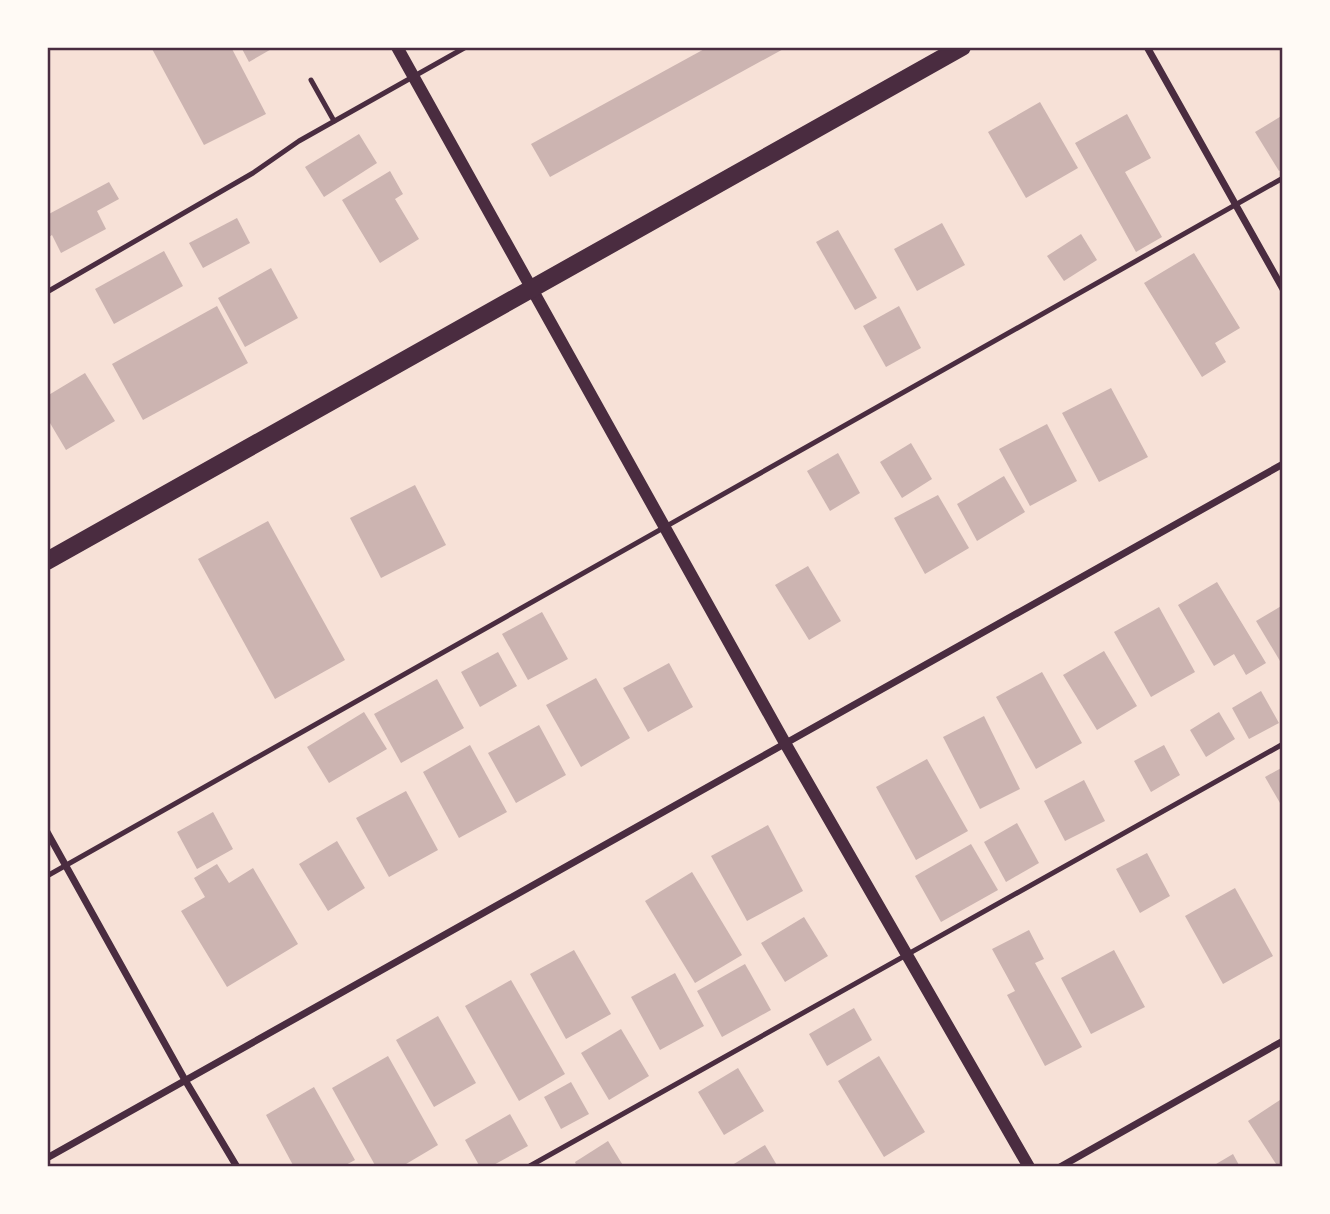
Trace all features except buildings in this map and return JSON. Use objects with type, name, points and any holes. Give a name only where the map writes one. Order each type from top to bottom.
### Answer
[{"type":"main road","points":[[47,561],[962,47]]},
{"type":"street","points":[[397,47],[785,743],[1029,1167]]},
{"type":"street","points":[[1147,47],[1283,289]]},
{"type":"street","points":[[47,1158],[1283,464]]},
{"type":"street","points":[[47,832],[185,1080],[237,1167]]},
{"type":"street","points":[[1060,1167],[1283,1041]]},
{"type":"lane","points":[[47,292],[253,173],[299,141],[466,47]]},
{"type":"lane","points":[[311,80],[334,121]]},
{"type":"lane","points":[[47,876],[1283,178]]},
{"type":"lane","points":[[528,1167],[1283,744]]}]
